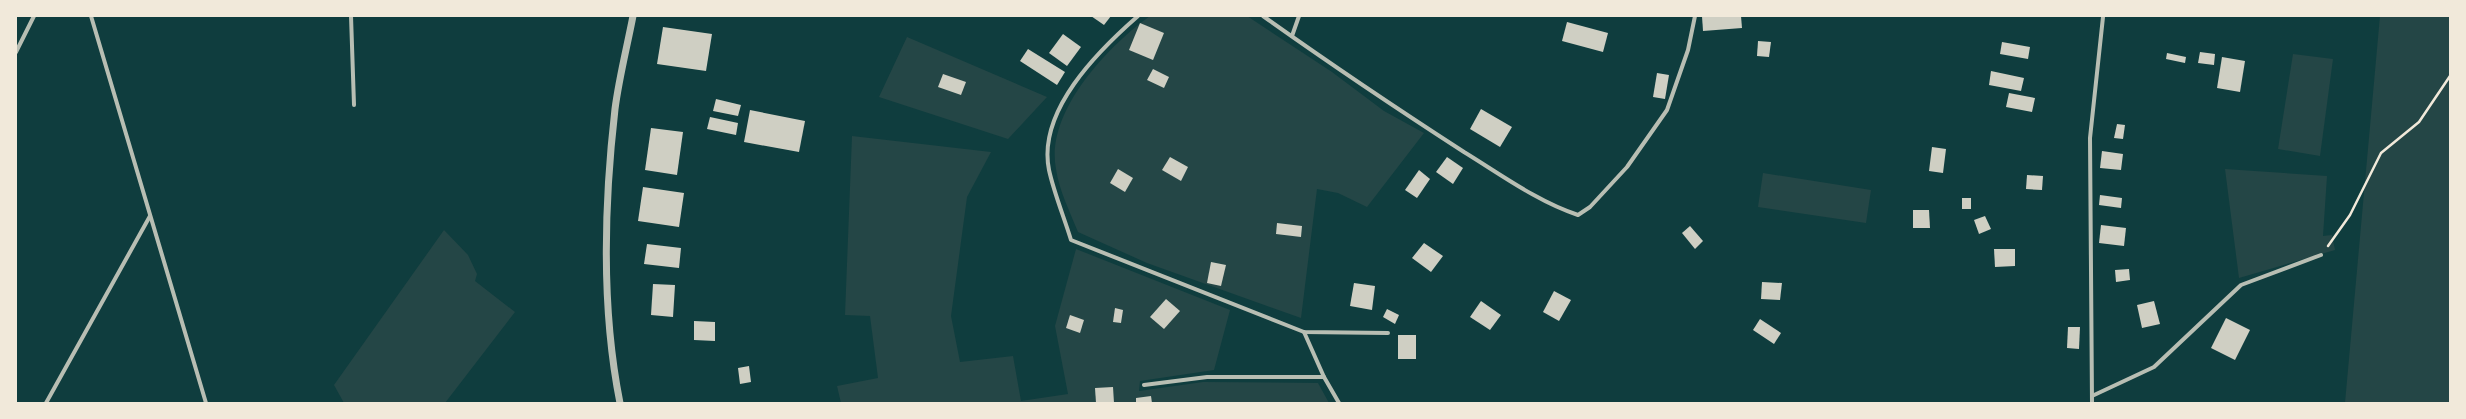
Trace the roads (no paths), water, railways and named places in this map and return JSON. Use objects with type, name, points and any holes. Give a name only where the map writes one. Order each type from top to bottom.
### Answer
[{"type":"street","points":[[16,52],[34,16]]},
{"type":"street","points":[[91,16],[206,403]]},
{"type":"street","points":[[351,16],[354,105]]},
{"type":"street","points":[[620,403],[610,343],[608,185],[616,107],[633,16]]},
{"type":"street","points":[[1138,16],[1109,42],[1072,86],[1050,131],[1049,169],[1071,240],[1304,332],[1388,333]]},
{"type":"street","points":[[1263,16],[1389,104],[1482,163],[1560,209],[1578,215],[1590,207],[1627,167],[1667,110],[1688,50],[1695,16]]},
{"type":"street","points":[[1292,36],[1299,16]]},
{"type":"street","points":[[2092,403],[2090,138],[2103,17]]},
{"type":"street","points":[[46,403],[150,216]]},
{"type":"street","points":[[2092,396],[2154,367],[2241,285],[2321,255]]},
{"type":"street","points":[[1304,332],[1324,377],[1339,403]]},
{"type":"street","points":[[1144,385],[1207,377],[1324,377]]}]
